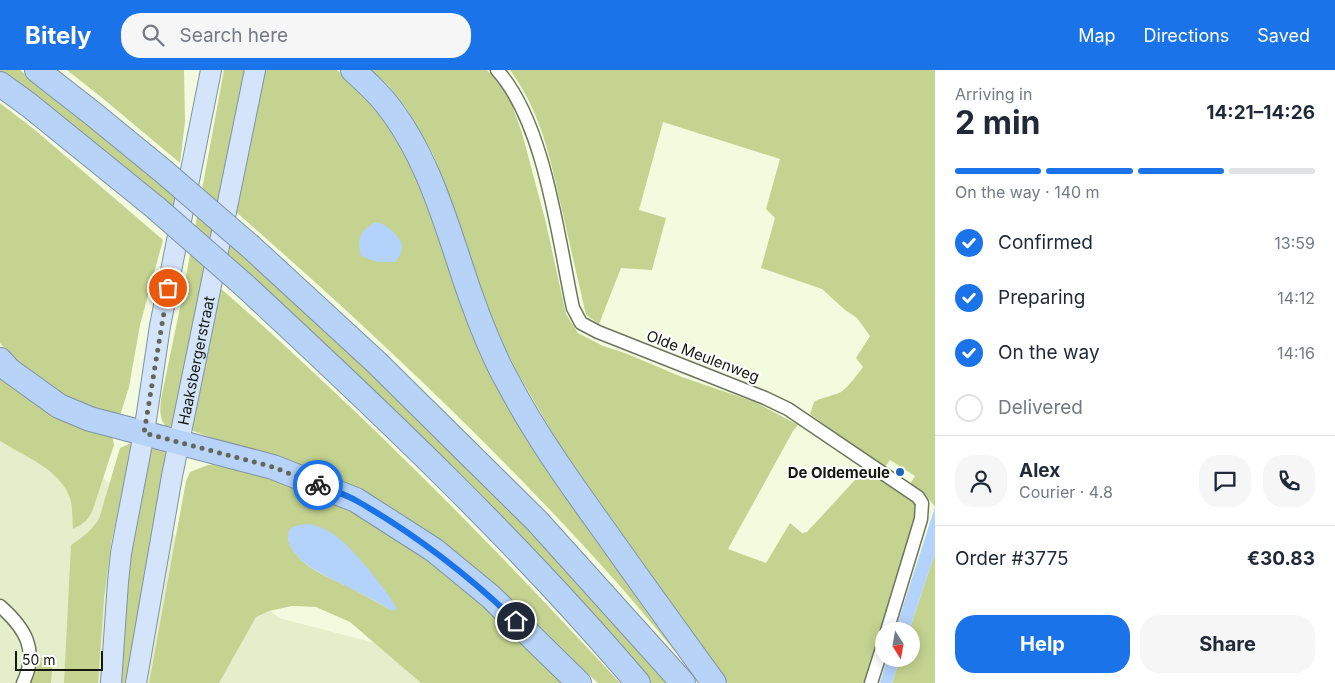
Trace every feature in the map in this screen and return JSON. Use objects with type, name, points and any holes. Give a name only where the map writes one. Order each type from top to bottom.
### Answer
[{"type":"highway","points":[[37,70],[92,113],[251,247],[376,362],[538,521],[683,683]]},
{"type":"highway","points":[[353,70],[384,101],[419,155],[441,208],[470,296],[487,338],[508,384],[532,425],[583,501],[714,683]]},
{"type":"highway","points":[[0,84],[29,105],[156,208],[244,285],[371,403],[516,549],[638,683]]},
{"type":"highway","points":[[0,360],[9,370],[59,406],[90,419],[273,467],[356,500],[434,550],[483,591],[579,683]]},
{"type":"main road","points":[[111,683],[121,553],[144,433],[164,307],[211,70]]},
{"type":"main road","name":"Haaksbergerstraat","points":[[136,683],[179,442],[255,70]]},
{"type":"street","name":"Olde Meulenweg","points":[[496,70],[508,84],[529,124],[550,197],[573,308],[581,323],[598,332],[765,398],[788,409],[918,497],[922,503],[921,519],[890,622]]},
{"type":"street","points":[[0,606],[15,619],[26,635],[30,653],[29,664],[23,683]]},
{"type":"street","points":[[871,683],[876,668]]},
{"type":"shaded area","points":[[0,396],[279,618],[498,675],[505,683],[0,683]]},
{"type":"green space","points":[[0,70],[20,70],[175,195],[172,214],[0,75]]},
{"type":"green space","points":[[67,70],[184,70],[185,122],[180,163],[106,101]]},
{"type":"green space","points":[[224,70],[246,70],[176,423],[166,426],[161,417],[161,399],[182,298]]},
{"type":"green space","points":[[262,70],[337,70],[373,102],[409,152],[460,284],[700,682],[657,629],[582,544],[499,457],[325,291],[235,211]]},
{"type":"green space","points":[[371,70],[487,70],[501,86],[512,105],[522,133],[546,223],[566,314],[578,333],[603,346],[625,353],[682,377],[755,402],[798,425],[728,549],[766,563],[790,523],[802,533],[807,532],[866,468],[918,505],[918,520],[885,622],[875,622],[875,652],[865,683],[728,683],[560,446],[516,370],[497,331],[433,154],[406,108],[388,85]]},
{"type":"green space","points":[[510,70],[935,70],[935,507],[926,495],[910,484],[915,476],[890,460],[884,468],[810,414],[814,402],[841,392],[850,384],[863,367],[856,358],[870,336],[857,318],[822,289],[761,268],[775,218],[766,209],[780,159],[663,122],[639,210],[666,218],[652,270],[621,268],[599,324],[586,315],[544,137],[530,103]]},
{"type":"green space","points":[[0,103],[35,130],[163,240],[140,325],[129,387],[119,419],[69,399],[16,361],[0,343]]},
{"type":"green space","points":[[229,240],[475,470],[672,683],[651,683],[618,645],[225,259]]},
{"type":"green space","points":[[219,287],[375,430],[524,580],[620,683],[598,683],[480,576],[244,449],[193,431]]},
{"type":"green space","points":[[0,367],[112,436],[114,445],[93,509],[86,521],[73,529],[70,498],[59,479],[41,465],[0,441]]},
{"type":"green space","points":[[133,442],[111,544],[104,598],[98,683],[64,683],[71,545],[87,533],[99,519],[120,448]]},
{"type":"green space","points":[[151,443],[172,448],[127,683],[118,683],[127,564]]},
{"type":"green space","points":[[217,464],[238,467],[363,515],[438,564],[572,683],[421,683],[350,622],[316,607],[292,606],[269,611],[256,617],[219,683],[149,683],[186,481],[190,472],[208,465]],"holes":[[[288,539],[393,611],[325,576],[307,564],[292,549]]]},
{"type":"green space","points":[[935,553],[935,683],[892,683],[897,668],[920,668],[920,622],[912,622]]},
{"type":"green space","points":[[38,658],[53,658],[51,683],[29,683],[36,669]]},
{"type":"water","points":[[376,222],[392,231],[401,243],[401,253],[395,262],[377,262],[361,256],[359,244],[361,236],[366,229]]},
{"type":"water","points":[[935,507],[935,553],[912,622],[898,622]]},
{"type":"water","points":[[310,524],[330,532],[348,546],[379,582],[397,609],[393,611],[302,561],[289,544],[288,534],[291,528]]},
{"type":"water","points":[[884,668],[897,668],[892,683],[880,683]]},
{"type":"way so far","points":[[168,288],[160,326],[144,433],[273,467],[318,485]]},
{"type":"place","name":"De Oldemeule","points":[[900,472]]},
{"type":"route","points":[[318,485],[356,500],[434,550],[490,596],[516,621]]}]
